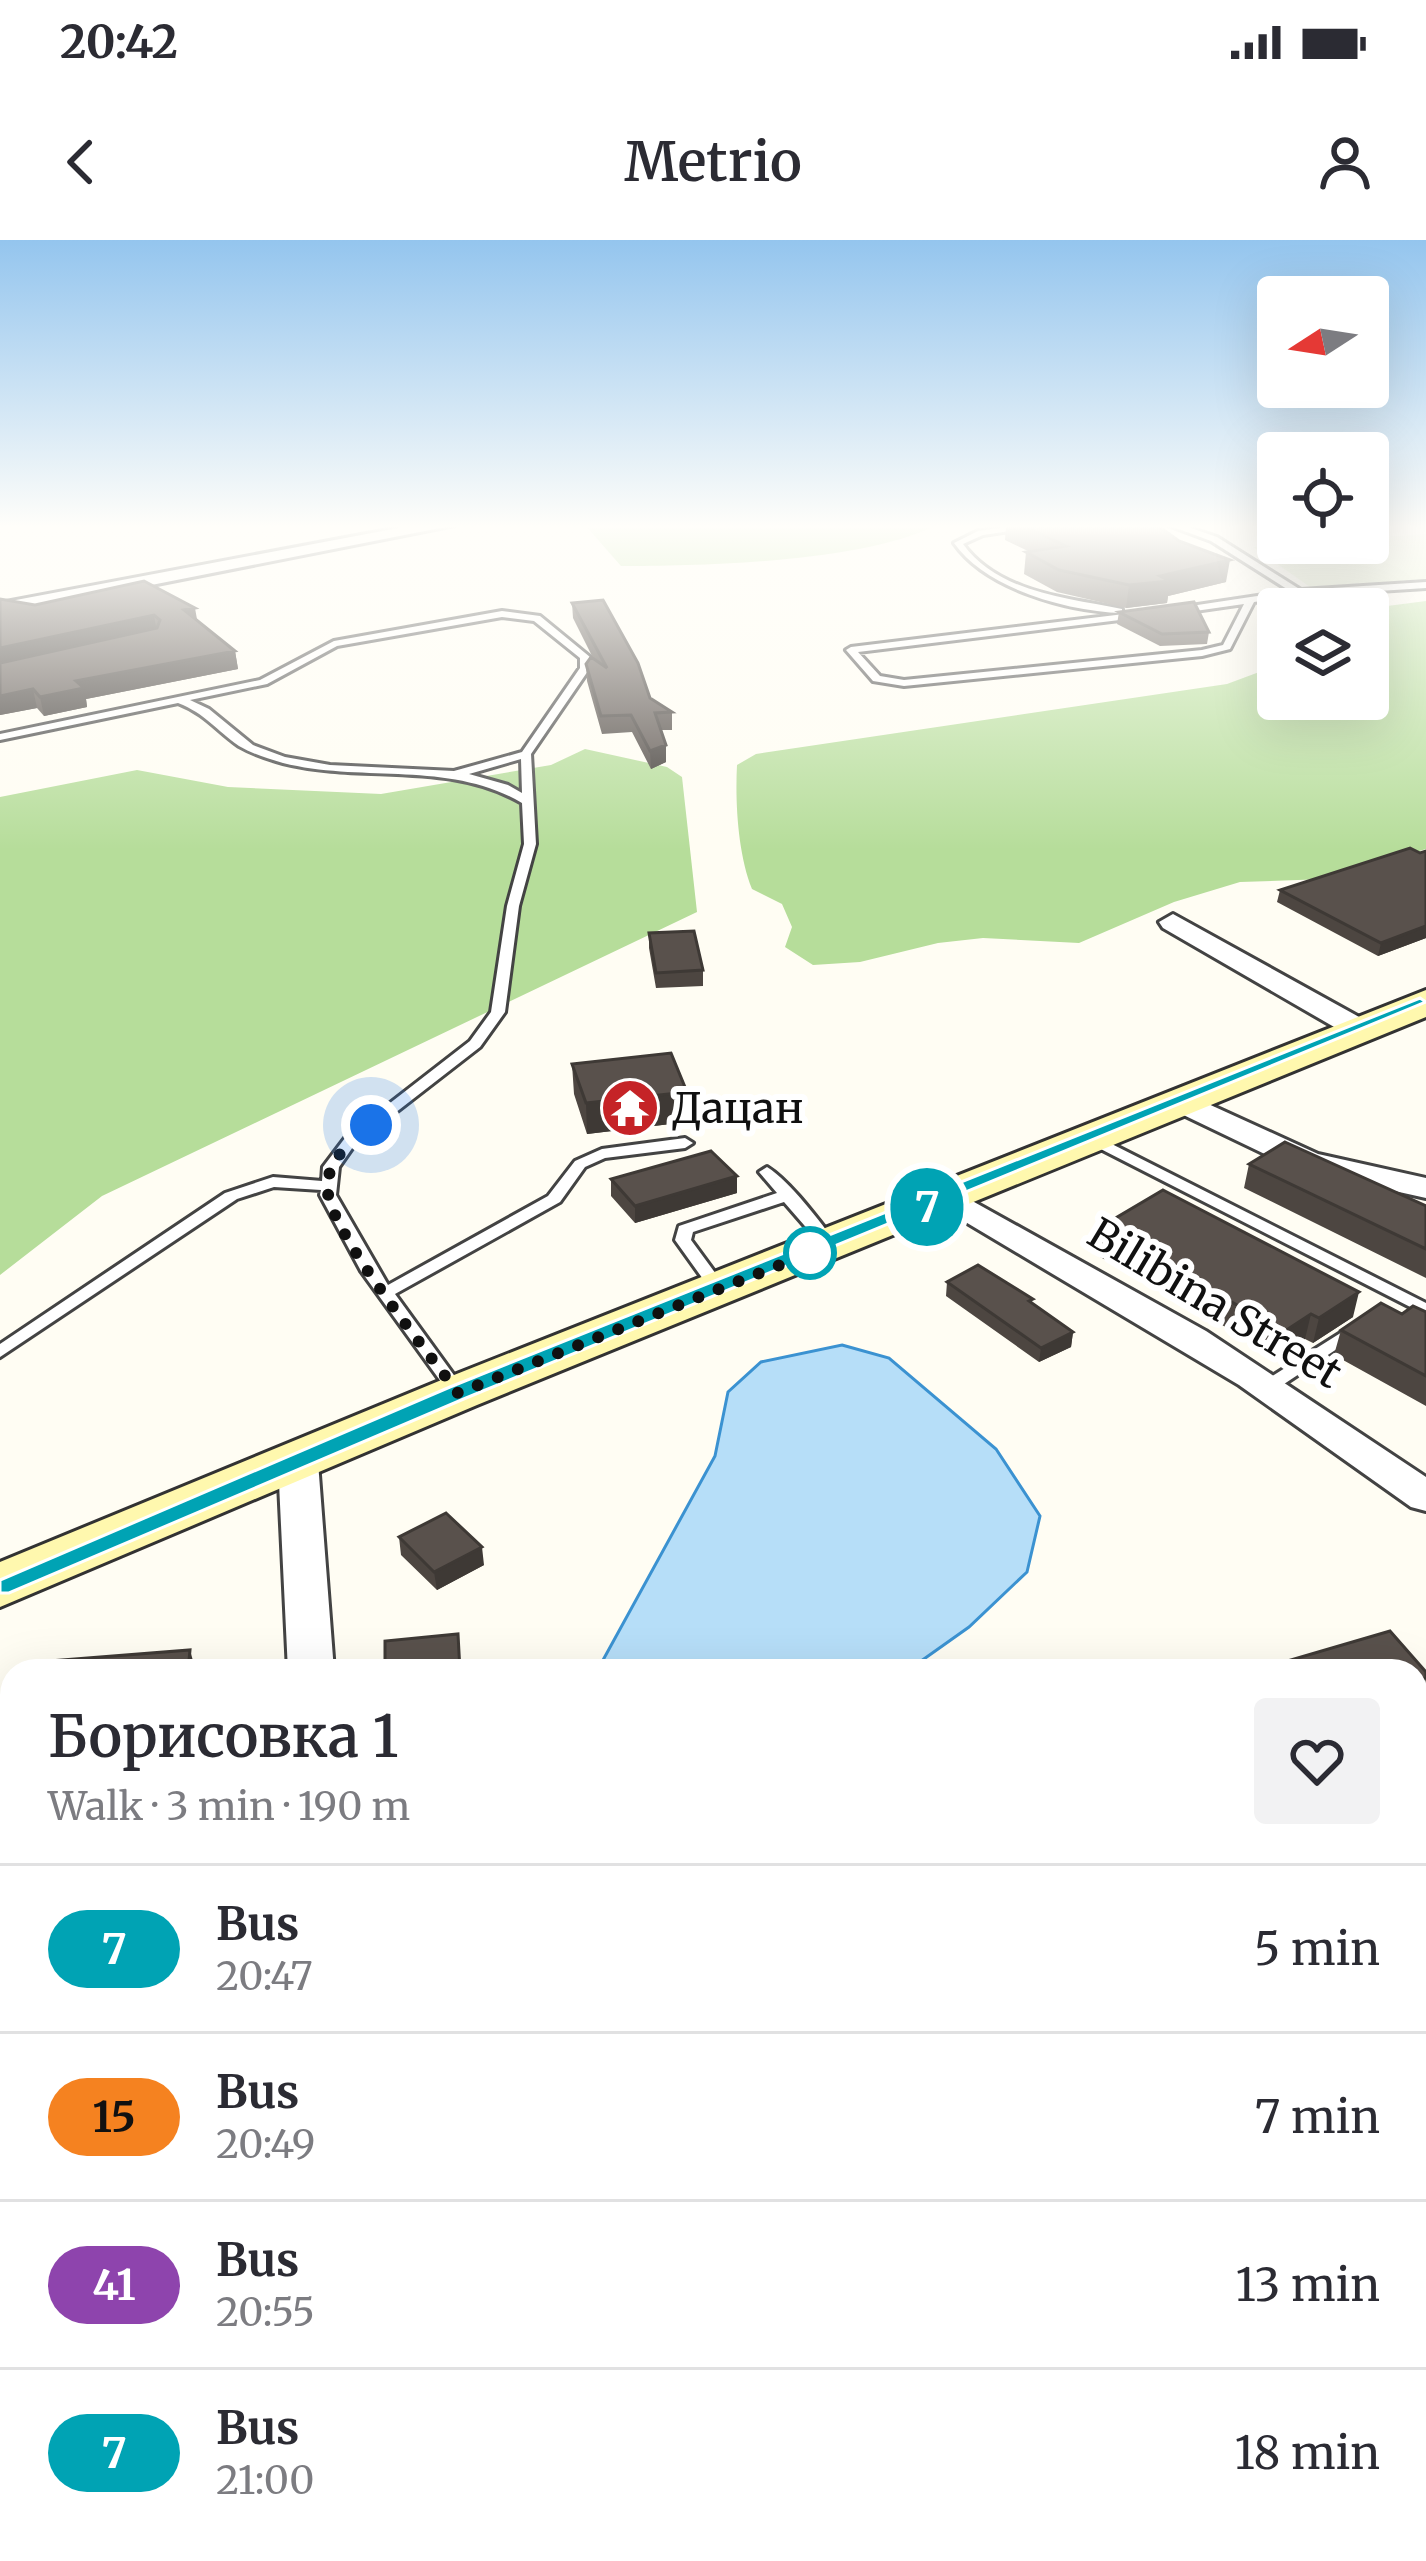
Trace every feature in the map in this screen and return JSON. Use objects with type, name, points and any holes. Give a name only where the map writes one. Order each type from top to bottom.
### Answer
[{"type":"main road","points":[[0,1586],[458,1393],[1426,1002]]},
{"type":"street","points":[[1173,922],[1359,1029]]},
{"type":"street","points":[[1182,1102],[1308,1162],[1426,1188]]},
{"type":"street","name":"Bilibina Street","points":[[950,1198],[1269,1386],[1426,1497]]},
{"type":"street","points":[[298,1462],[310,1659]]},
{"type":"lane","points":[[0,737],[263,682],[334,644],[402,633]]},
{"type":"lane","points":[[458,1393],[385,1293],[328,1195],[331,1167],[350,1141],[475,1044],[498,1012],[513,906],[530,844],[526,754],[585,668],[585,657],[556,633]]},
{"type":"lane","points":[[989,633],[851,650],[878,679],[904,682],[1202,653],[1227,646],[1233,633]]},
{"type":"lane","points":[[178,700],[219,716],[245,746],[269,756],[345,770],[452,776],[504,788],[529,802]]},
{"type":"lane","points":[[452,776],[526,754]]},
{"type":"lane","points":[[1092,1139],[1426,1310]]},
{"type":"lane","points":[[385,1293],[554,1199],[580,1164],[602,1154],[685,1143]]},
{"type":"lane","points":[[767,1172],[830,1245]]},
{"type":"lane","points":[[0,1352],[243,1190],[273,1182],[329,1186]]},
{"type":"lane","points":[[719,1289],[682,1240],[685,1229],[788,1196]]},
{"type":"lane","points":[[1402,1298],[1386,1308],[1426,1329]]},
{"type":"lane","points":[[1269,1386],[1372,1318]]},
{"type":"green space","points":[[1389,633],[1426,633],[1426,849],[1326,879],[1240,882],[1174,902],[1079,943],[983,938],[938,943],[860,962],[813,965],[785,947],[792,927],[782,904],[752,889],[741,844],[736,780],[737,765],[756,754],[1227,684],[1257,673],[1257,720],[1389,720]]},
{"type":"green space","points":[[585,749],[667,767],[682,777],[697,912],[102,1196],[0,1275],[0,797],[137,770],[228,787],[381,794],[551,765]]},
{"type":"water","points":[[842,1345],[889,1358],[996,1449],[1040,1516],[1027,1572],[969,1627],[924,1659],[604,1659],[715,1456],[728,1392],[761,1362]]},
{"type":"building","points":[[0,633],[69,633],[0,648]]},
{"type":"building","points":[[133,633],[213,633],[235,651],[76,681],[84,688],[40,697],[33,689],[0,696],[0,663]]},
{"type":"building","points":[[588,633],[622,633],[650,698],[672,712],[655,713],[666,745],[650,751],[631,715],[601,716],[586,664],[591,657],[607,668]]},
{"type":"building","points":[[1410,848],[1426,851],[1426,926],[1381,943],[1280,890]]},
{"type":"building","points":[[694,931],[703,970],[656,973],[649,933]]},
{"type":"building","points":[[671,1053],[687,1092],[586,1103],[572,1064]]},
{"type":"building","points":[[1285,1142],[1426,1206],[1426,1249],[1249,1164]]},
{"type":"building","points":[[711,1151],[737,1176],[635,1206],[611,1179]]},
{"type":"building","points":[[1163,1190],[1359,1292],[1319,1318],[1311,1314],[1285,1331],[1097,1229]]},
{"type":"building","points":[[978,1265],[1033,1299],[1029,1301],[1073,1332],[1041,1348],[947,1282]]},
{"type":"building","points":[[1381,1303],[1402,1314],[1413,1306],[1426,1312],[1426,1376],[1341,1330]]},
{"type":"building","points":[[446,1513],[482,1547],[434,1572],[399,1537]]},
{"type":"building","points":[[1390,1631],[1415,1659],[1294,1659]]},
{"type":"building","points":[[458,1634],[459,1659],[385,1659],[385,1641]]},
{"type":"building","points":[[190,1650],[189,1659],[76,1659]]},
{"type":"bus line","name":"7","points":[[0,1586],[458,1393],[1426,1002]]},
{"type":"place","name":"Дацан","points":[[630,1108]]},
{"type":"route","points":[[371,1125],[350,1141],[331,1167],[328,1195],[369,1271],[458,1393],[830,1245],[810,1253]]}]
